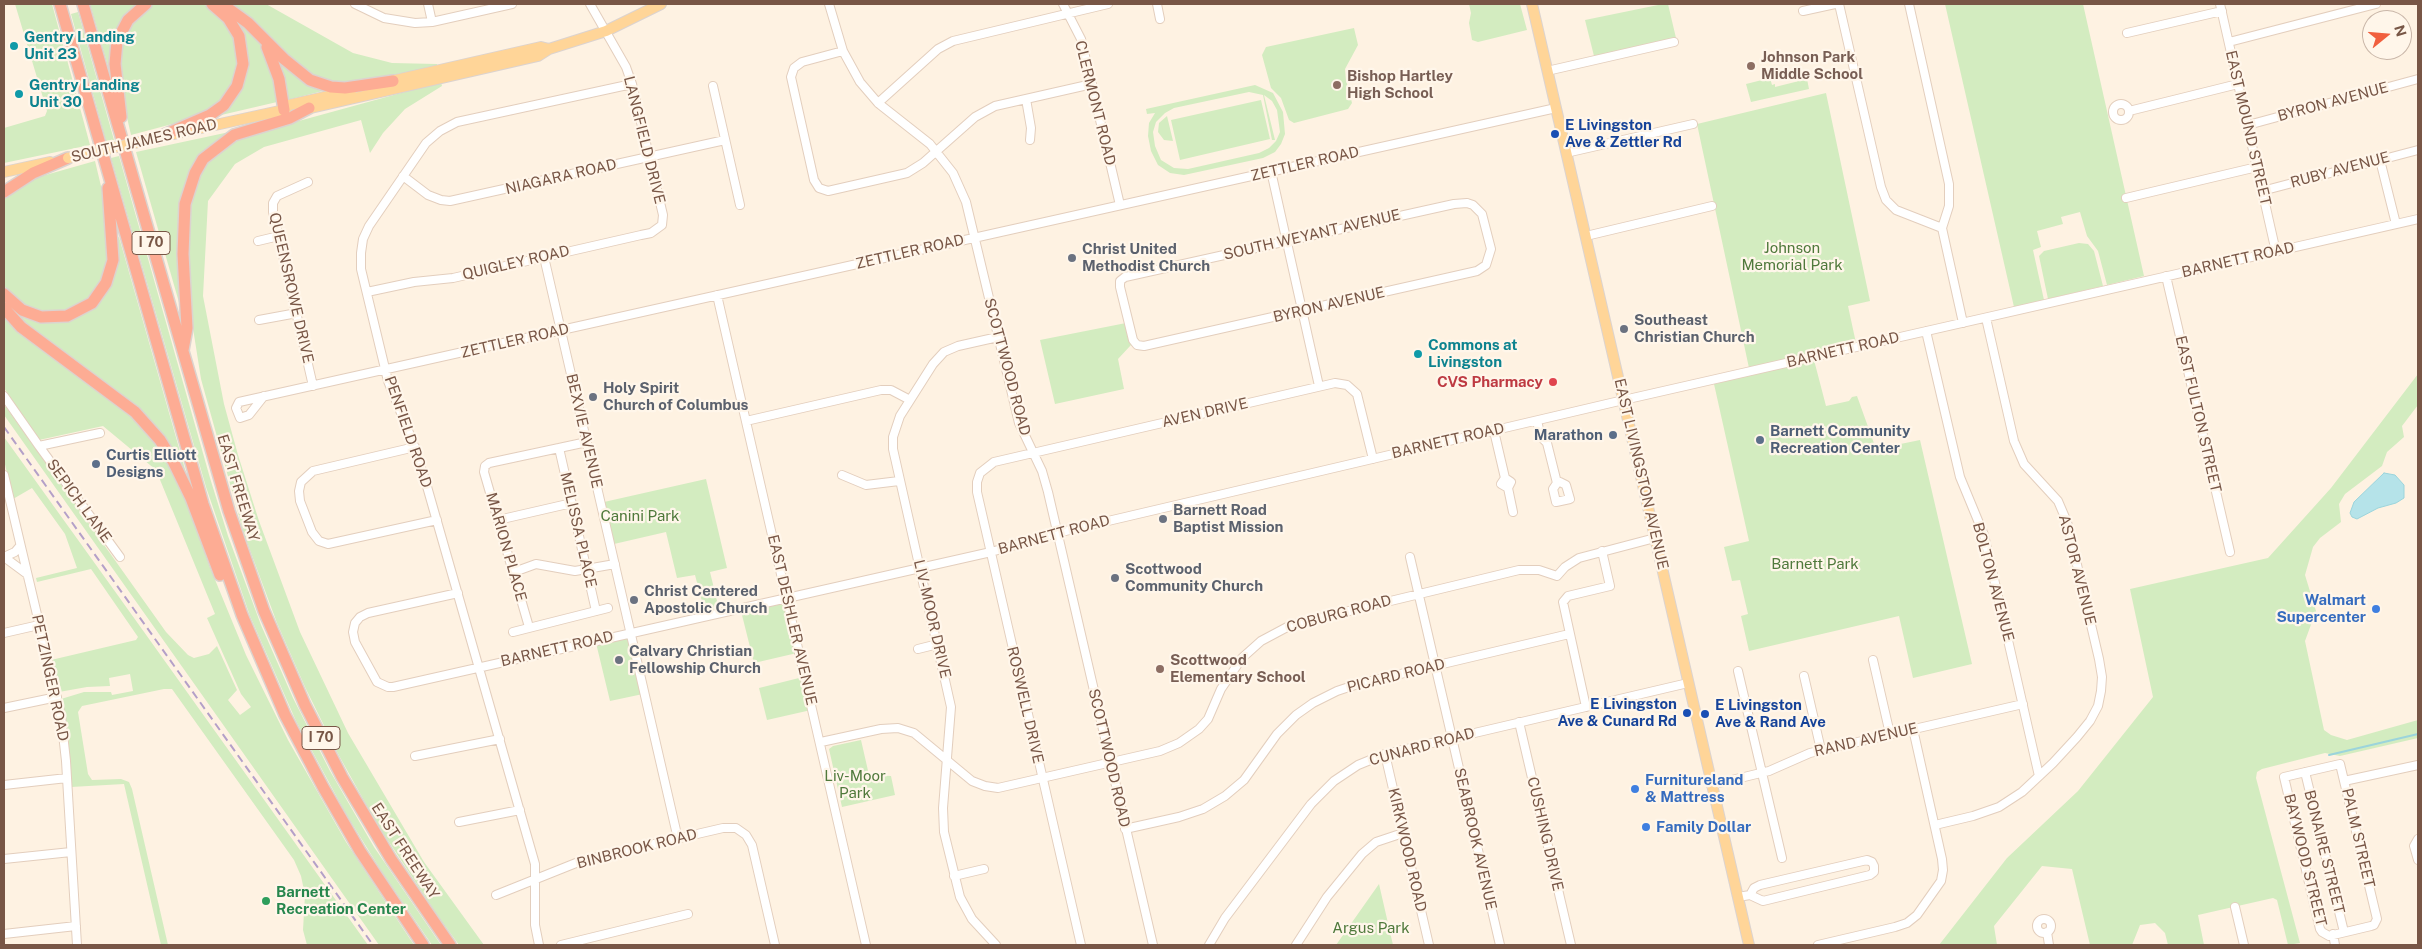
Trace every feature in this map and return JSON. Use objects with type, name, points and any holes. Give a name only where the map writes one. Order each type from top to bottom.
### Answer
[{"type":"highway","name":"I 70","points":[[60,4],[203,504],[230,585],[270,681],[307,758],[360,851],[423,945]]},
{"type":"highway","name":"EAST FREEWAY","points":[[83,4],[182,354],[238,541],[264,611],[287,667],[323,741],[361,810],[401,875],[450,945]]},
{"type":"highway","points":[[119,131],[121,114],[115,64],[117,41],[128,20],[146,4]]},
{"type":"highway","points":[[157,138],[210,115],[224,104],[237,86],[243,64],[239,36],[228,18],[212,4]]},
{"type":"highway","points":[[222,4],[241,17],[298,72],[321,84],[345,88],[393,81]]},
{"type":"highway","points":[[263,39],[279,79],[284,110]]},
{"type":"highway","points":[[182,354],[187,328],[183,254],[185,204],[188,187],[195,173],[203,159],[234,136],[290,118],[309,108]]},
{"type":"highway","points":[[4,192],[25,177],[68,158]]},
{"type":"highway","points":[[4,294],[22,310],[32,315],[50,318],[73,314],[97,298],[106,283],[113,260],[108,172]]},
{"type":"highway","points":[[4,308],[25,330],[135,412],[156,435],[173,461],[191,498],[219,574],[230,585]]},
{"type":"main road","name":"SOUTH JAMES ROAD","points":[[4,172],[284,110],[290,112],[309,108],[538,56],[549,49],[606,31],[661,4]]},
{"type":"main road","name":"EAST LIVINGSTON AVENUE","points":[[1532,4],[1749,945]]},
{"type":"main road","name":"SOUTH JAMES ROAD","points":[[284,110],[289,105],[393,81],[541,47],[549,49]]},
{"type":"street","points":[[356,4],[384,18],[400,22],[432,22],[507,4]]},
{"type":"street","points":[[428,4],[432,22]]},
{"type":"street","name":"LANGFIELD DRIVE","points":[[590,4],[626,67],[632,84],[662,215],[662,225]]},
{"type":"street","name":"SCOTTWOOD ROAD","points":[[829,4],[843,52],[860,82],[878,103],[924,139],[953,173],[962,190],[1019,423],[1045,480],[1153,945]]},
{"type":"street","name":"CLERMONT ROAD","points":[[1062,4],[1081,39],[1120,205]]},
{"type":"street","points":[[878,103],[938,50],[953,40],[1108,4]]},
{"type":"street","points":[[1157,4],[1160,20]]},
{"type":"street","points":[[1803,11],[1837,4],[1881,187],[1886,200],[1896,210],[1942,228]]},
{"type":"street","points":[[1908,4],[1949,184],[1949,206],[1942,228],[1963,323]]},
{"type":"street","points":[[2229,42],[2376,4]]},
{"type":"street","points":[[2127,33],[2221,7]]},
{"type":"street","name":"EAST MOUND STREET","points":[[2221,7],[2276,252]]},
{"type":"street","points":[[1547,71],[1674,42]]},
{"type":"street","points":[[843,52],[802,62],[794,68],[791,77],[814,180],[819,188],[834,190],[898,176],[916,168],[975,117],[987,109],[1092,84]]},
{"type":"street","name":"BYRON AVENUE","points":[[2248,125],[2418,79]]},
{"type":"street","name":"PENFIELD ROAD","points":[[539,945],[535,925],[535,864],[437,520],[414,447],[386,370],[361,269],[363,239],[369,226],[426,143],[440,131],[458,122],[632,84]]},
{"type":"street","points":[[2128,110],[2238,84]]},
{"type":"street","points":[[713,86],[740,205]]},
{"type":"street","points":[[1026,99],[1031,128],[1030,140]]},
{"type":"street","name":"ZETTLER ROAD","points":[[264,396],[1556,108]]},
{"type":"street","points":[[1566,153],[1693,124]]},
{"type":"street","name":"NIAGARA ROAD","points":[[403,176],[428,195],[450,201],[725,140]]},
{"type":"street","name":"RUBY AVENUE","points":[[2262,191],[2418,150]]},
{"type":"street","points":[[2380,160],[2396,224]]},
{"type":"street","points":[[2126,198],[2257,167]]},
{"type":"street","points":[[1271,171],[1319,386]]},
{"type":"street","name":"QUEENSROWE DRIVE","points":[[308,182],[277,196],[273,203],[273,212],[313,386]]},
{"type":"street","name":"SOUTH WEYANT AVENUE","points":[[1137,345],[1133,340],[1120,287],[1122,279],[1287,240],[1460,203],[1473,205],[1479,209],[1484,218],[1487,232]]},
{"type":"street","points":[[1586,236],[1712,206]]},
{"type":"street","name":"BARNETT ROAD","points":[[458,593],[368,613],[355,623],[353,632],[355,642],[372,677],[382,686],[393,687],[991,552],[1057,533],[1494,430],[2418,219]]},
{"type":"street","name":"QUIGLEY ROAD","points":[[367,292],[414,282],[453,278],[651,233],[662,225]]},
{"type":"street","name":"BYRON AVENUE","points":[[1137,345],[1144,346],[1477,271],[1486,265],[1490,254],[1487,232]]},
{"type":"street","points":[[258,241],[279,236]]},
{"type":"street","name":"BEXVIE AVENUE","points":[[544,257],[678,839]]},
{"type":"street","name":"EAST FULTON STREET","points":[[2166,276],[2230,552]]},
{"type":"street","name":"EAST DESHLER AVENUE","points":[[718,295],[866,945]]},
{"type":"street","points":[[259,320],[297,313]]},
{"type":"street","name":"ASTOR AVENUE","points":[[1935,825],[1973,816],[1999,807],[2039,776],[2090,721],[2098,706],[2101,691],[2102,677],[2099,659],[2067,522],[2058,501],[2024,464],[2014,441],[1986,318]]},
{"type":"street","name":"BOLTON AVENUE","points":[[1926,332],[1960,478],[1984,535],[2039,776]]},
{"type":"street","name":"LIV-MOOR DRIVE","points":[[996,945],[964,906],[954,876],[942,820],[952,707],[921,567],[894,460],[893,437],[896,426],[910,400],[933,364],[944,352],[958,346],[998,337]]},
{"type":"street","name":"AVEN DRIVE","points":[[986,466],[1032,453],[1319,386],[1341,383],[1347,385],[1357,394],[1373,459]]},
{"type":"street","points":[[746,421],[881,390],[891,390],[910,400]]},
{"type":"street","points":[[4,396],[39,446],[100,433]]},
{"type":"street","points":[[1537,421],[1541,437],[1547,443],[1557,483]]},
{"type":"street","points":[[1494,430],[1505,478],[1501,484],[1508,488],[1513,512]]},
{"type":"street","points":[[559,448],[587,442]]},
{"type":"street","name":"SEPICH LANE","points":[[39,446],[120,557]]},
{"type":"street","points":[[414,447],[318,469],[308,474],[301,482],[299,491],[300,501],[312,532],[319,541],[333,543],[437,520]]},
{"type":"street","name":"MARION PLACE","points":[[529,627],[484,472],[485,466],[489,463],[559,448]]},
{"type":"street","name":"MELISSA PLACE","points":[[559,448],[596,611]]},
{"type":"street","name":"ROSWELL DRIVE","points":[[986,466],[980,473],[977,482],[991,552],[1081,945]]},
{"type":"street","name":"PETZINGER ROAD","points":[[4,475],[57,697],[64,738],[77,945]]},
{"type":"street","points":[[842,475],[866,485],[899,481]]},
{"type":"street","points":[[498,520],[572,503]]},
{"type":"street","name":"COBURG ROAD","points":[[821,742],[881,729],[898,728],[914,733],[972,781],[991,787],[1006,786],[1170,748],[1199,729],[1208,719],[1234,668],[1250,649],[1271,634],[1304,620],[1529,569],[1557,576],[1572,562],[1602,551],[1655,538]]},
{"type":"street","points":[[20,546],[15,552],[4,557],[27,574]]},
{"type":"street","points":[[1586,707],[1563,602],[1568,596],[1610,586],[1602,551]]},
{"type":"street","name":"SEABROOK AVENUE","points":[[1410,557],[1500,945]]},
{"type":"street","points":[[514,572],[536,564],[575,571],[615,564]]},
{"type":"street","points":[[513,632],[608,608]]},
{"type":"street","points":[[4,632],[39,625]]},
{"type":"street","name":"PICARD ROAD","points":[[1125,829],[1179,817],[1203,809],[1224,796],[1244,780],[1277,734],[1296,715],[1313,703],[1358,684],[1565,635]]},
{"type":"street","points":[[918,649],[938,644]]},
{"type":"street","points":[[1873,660],[1890,734]]},
{"type":"street","points":[[1738,671],[1782,858]]},
{"type":"street","points":[[1804,676],[1821,750]]},
{"type":"street","name":"CUNARD ROAD","points":[[1209,945],[1225,918],[1311,804],[1334,781],[1358,765],[1385,754],[1688,683]]},
{"type":"street","points":[[4,708],[57,697]]},
{"type":"street","name":"RAND AVENUE","points":[[1711,785],[1776,769],[1801,756],[1821,750],[2023,704]]},
{"type":"street","name":"CUSHING DRIVE","points":[[1519,722],[1571,945]]},
{"type":"street","points":[[1818,945],[1907,923],[1937,889],[1943,875],[1943,864],[1913,730]]},
{"type":"street","points":[[415,756],[500,738]]},
{"type":"street","name":"KIRKWOOD ROAD","points":[[1385,754],[1429,945]]},
{"type":"street","name":"PALM STREET","points":[[2284,777],[2340,764],[2377,919],[2374,925],[2333,934]]},
{"type":"street","points":[[2344,781],[2418,764]]},
{"type":"street","name":"BONAIRE STREET","points":[[2305,772],[2344,932]]},
{"type":"street","name":"BAYWOOD STREET","points":[[2284,777],[2320,928],[2325,935],[2333,934]]},
{"type":"street","points":[[4,785],[67,778]]},
{"type":"street","points":[[459,822],[520,810]]},
{"type":"street","name":"BINBROOK ROAD","points":[[496,895],[581,861],[724,828],[739,830],[746,835],[752,846],[774,945]]},
{"type":"street","points":[[1296,945],[1327,897],[1362,854],[1376,842],[1403,833]]},
{"type":"street","points":[[2418,839],[2414,846],[2418,860]]},
{"type":"street","points":[[4,859],[71,852]]},
{"type":"street","points":[[1738,897],[1750,895],[1763,901],[1870,875],[1874,872],[1874,866],[1872,862],[1867,860],[1858,862],[1760,885],[1754,888],[1750,895]]},
{"type":"street","points":[[954,876],[984,869]]},
{"type":"street","points":[[2235,907],[2244,945]]},
{"type":"street","points":[[561,945],[688,914]]},
{"type":"street","points":[[4,934],[76,926]]},
{"type":"street","points":[[2046,932],[2049,945]]},
{"type":"street","points":[[2333,934],[2335,945]]},
{"type":"green space","points":[[15,4],[52,4],[90,145],[4,163],[4,128],[45,116],[47,111]]},
{"type":"green space","points":[[90,4],[140,4],[131,11],[112,72],[110,73]]},
{"type":"green space","points":[[154,4],[203,4],[219,14],[232,30],[239,56],[236,79],[219,105],[191,119],[131,135],[123,100],[120,48],[126,31],[145,9]]},
{"type":"green space","points":[[232,4],[266,4],[353,53],[392,63],[437,64],[438,67],[351,82],[329,82],[303,71]]},
{"type":"green space","points":[[1469,4],[1520,4],[1527,30],[1478,42],[1472,40],[1469,23],[1471,13]]},
{"type":"green space","points":[[1668,4],[1676,38],[1594,56],[1585,20]]},
{"type":"green space","points":[[1945,4],[2083,4],[2144,276],[2107,285],[2098,251],[2087,236],[2080,212],[2061,217],[2063,224],[2037,231],[2041,247],[2033,250],[2044,300],[2014,307]]},
{"type":"green space","points":[[78,12],[114,140],[106,141],[71,14]]},
{"type":"green space","points":[[228,13],[259,40],[264,48],[280,98],[277,102],[217,116],[246,71]]},
{"type":"green space","points":[[1354,28],[1358,45],[1345,69],[1352,103],[1348,109],[1294,123],[1289,120],[1281,98],[1271,88],[1262,55],[1266,47]]},
{"type":"green space","points":[[277,59],[327,90],[287,100]]},
{"type":"green space","points":[[1770,78],[1772,85],[1775,84],[1775,87],[1807,79],[1809,89],[1751,102],[1746,84]]},
{"type":"green space","points":[[441,82],[442,86],[405,109],[383,133],[370,153],[361,120],[264,147],[235,164],[208,201],[203,296],[224,404],[238,455],[259,521],[300,632],[348,733],[424,862],[484,945],[459,945],[438,916],[377,824],[337,752],[305,687],[277,623],[244,534],[201,379],[189,303],[188,216],[193,188],[205,166],[215,154],[232,142],[255,133]]},
{"type":"green space","points":[[1255,85],[1273,93],[1283,112],[1285,134],[1275,152],[1263,158],[1184,175],[1170,173],[1158,165],[1151,151],[1148,136],[1149,123],[1155,113],[1147,114],[1146,109]],"holes":[[[1249,92],[1263,95],[1272,140],[1275,140],[1264,95],[1272,101],[1277,110],[1280,132],[1276,141],[1269,148],[1259,153],[1188,169],[1174,168],[1161,160],[1155,146],[1153,132],[1156,122],[1165,113],[1174,108]]]},
{"type":"green space","name":"Johnson Memorial Park","points":[[1826,93],[1870,301],[1848,306],[1856,343],[1749,368],[1697,124]]},
{"type":"green space","points":[[1261,100],[1270,139],[1180,160],[1171,120]]},
{"type":"green space","points":[[1167,116],[1173,141],[1164,140],[1158,132],[1159,123]]},
{"type":"green space","points":[[234,131],[189,180],[182,306],[180,306],[136,152]]},
{"type":"green space","points":[[119,156],[210,478],[228,536],[261,625],[293,698],[330,771],[374,847],[441,945],[432,945],[382,872],[346,814],[296,721],[250,616],[206,487],[111,158]]},
{"type":"green space","points":[[95,161],[105,203],[110,251],[103,280],[90,298],[72,310],[43,313],[27,307],[4,286],[4,199],[21,185],[42,176]]},
{"type":"green space","points":[[119,237],[186,477],[167,444],[27,326],[4,302],[4,300],[34,318],[92,307],[117,238]]},
{"type":"green space","points":[[2079,243],[2088,244],[2094,251],[2103,286],[2048,299],[2039,256],[2044,251]]},
{"type":"green space","points":[[4,316],[139,423],[150,435],[170,465],[186,498],[209,565],[246,655],[288,740],[346,842],[414,945],[379,945],[4,415],[4,407],[6,407],[166,632],[188,655],[194,658],[209,654],[217,646],[237,690],[228,700],[240,715],[251,707],[241,694],[207,618],[215,614],[156,470],[103,426],[39,440],[4,388]]},
{"type":"green space","points":[[1126,323],[1131,345],[1118,359],[1124,389],[1055,404],[1040,340]]},
{"type":"green space","name":"Barnett Park","points":[[1814,360],[1826,406],[1849,401],[1852,397],[1857,396],[1876,449],[1920,440],[1972,664],[1913,678],[1899,616],[1749,651],[1741,616],[1748,614],[1740,580],[1732,581],[1724,547],[1749,541],[1714,384]]},
{"type":"green space","points":[[2418,374],[2418,405],[2402,426],[2404,437],[2387,452],[2382,466],[2345,494],[2339,504],[2341,522],[2320,538],[2313,547],[2305,575],[2316,611],[2305,641],[2324,730],[2331,735],[2347,740],[2418,720],[2418,738],[2340,756],[2325,753],[2262,769],[2257,772],[2256,778],[2300,943],[2288,945],[2277,900],[2273,898],[2198,915],[2204,945],[2168,945],[2165,933],[2155,923],[2140,925],[2132,945],[2090,945],[2072,869],[2042,866],[1994,926],[1997,945],[1939,945],[2007,858],[2078,791],[2153,697],[2130,589],[2268,558],[2331,488]]},
{"type":"green space","points":[[4,437],[368,945],[307,945],[303,930],[305,895],[301,876],[294,860],[172,689],[164,689],[82,706],[78,712],[88,774],[92,780],[121,779],[129,782],[132,789],[168,945],[161,945],[124,784],[71,787],[61,699],[84,692],[111,692],[112,695],[133,691],[130,674],[109,678],[110,686],[87,687],[59,692],[51,660],[136,640],[138,637],[91,569],[37,582],[36,578],[77,568],[65,534],[32,488],[13,499],[4,460]]},
{"type":"green space","name":"Canini Park","points":[[706,479],[727,568],[710,572],[719,609],[705,613],[695,575],[677,578],[666,532],[614,544],[604,502]]},
{"type":"green space","points":[[782,602],[797,653],[754,663],[741,611]]},
{"type":"green space","points":[[629,638],[643,694],[610,701],[596,643]]},
{"type":"green space","points":[[803,677],[811,710],[767,720],[759,688]]},
{"type":"green space","name":"Liv-Moor Park","points":[[861,740],[869,775],[891,776],[895,795],[842,807],[829,749],[833,746]]},
{"type":"green space","name":"Argus Park","points":[[1379,884],[1393,945],[1336,945]]},
{"type":"water","points":[[2384,473],[2395,475],[2404,485],[2404,498],[2357,519],[2352,517],[2350,513],[2354,502]]},
{"type":"waterway","points":[[2329,755],[2418,734]]},
{"type":"railway","points":[[4,427],[373,945]]},
{"type":"place","name":"Gentry Landing Unit 23","points":[[14,46]]},
{"type":"place","name":"Johnson Park Middle School","points":[[1751,66]]},
{"type":"place","name":"Bishop Hartley High School","points":[[1337,85]]},
{"type":"place","name":"Gentry Landing Unit 30","points":[[19,94]]},
{"type":"place","name":"E Livingston Ave & Zettler Rd","points":[[1555,134]]},
{"type":"place","name":"Christ United Methodist Church","points":[[1072,258]]},
{"type":"place","name":"Southeast Christian Church","points":[[1624,329]]},
{"type":"place","name":"Commons at Livingston","points":[[1418,354]]},
{"type":"place","name":"CVS Pharmacy","points":[[1553,382]]},
{"type":"place","name":"Holy Spirit Church of Columbus","points":[[593,397]]},
{"type":"place","name":"Marathon","points":[[1613,435]]},
{"type":"place","name":"Barnett Community Recreation Center","points":[[1760,440]]},
{"type":"place","name":"Curtis Elliott Designs","points":[[96,464]]},
{"type":"place","name":"Barnett Road Baptist Mission","points":[[1163,519]]},
{"type":"place","name":"Scottwood Community Church","points":[[1115,578]]},
{"type":"place","name":"Christ Centered Apostolic Church","points":[[634,600]]},
{"type":"place","name":"Walmart Supercenter","points":[[2376,609]]},
{"type":"place","name":"Calvary Christian Fellowship Church","points":[[619,660]]},
{"type":"place","name":"Scottwood Elementary School","points":[[1160,669]]},
{"type":"place","name":"E Livingston Ave & Cunard Rd","points":[[1687,713]]},
{"type":"place","name":"E Livingston Ave & Rand Ave","points":[[1705,714]]},
{"type":"place","name":"Furnitureland & Mattress","points":[[1635,789]]},
{"type":"place","name":"Family Dollar","points":[[1646,827]]},
{"type":"place","name":"Barnett Recreation Center","points":[[266,901]]}]
